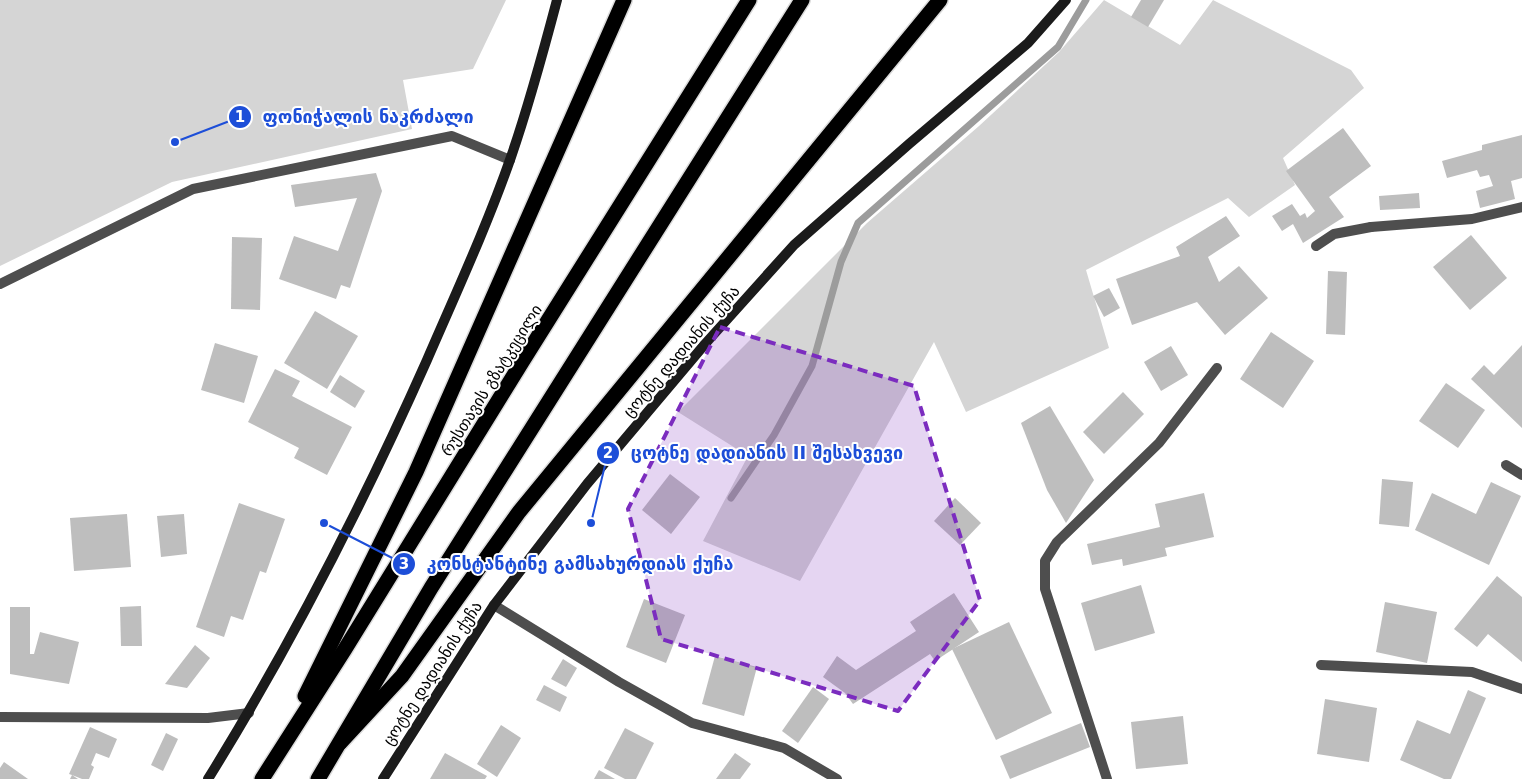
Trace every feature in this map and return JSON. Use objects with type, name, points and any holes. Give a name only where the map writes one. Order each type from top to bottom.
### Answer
[{"type":"highway","points":[[273,760],[416,472],[624,0]]},
{"type":"highway","name":"რუსთავის გზატკეცილი","points":[[262,779],[346,649],[522,362],[749,0]]},
{"type":"highway","points":[[318,779],[431,588],[802,0]]},
{"type":"highway","points":[[340,743],[402,676],[519,512],[940,0]]},
{"type":"street","points":[[208,779],[249,713],[379,468],[462,280],[510,160],[540,66],[557,0]]},
{"type":"street","name":"ცოტნე დადიანის ქუჩა","points":[[383,779],[494,605],[586,484],[705,344],[794,245],[908,144],[1028,43],[1066,0]]},
{"type":"street","points":[[0,284],[193,189],[452,136],[510,160]]},
{"type":"street","points":[[1316,246],[1334,234],[1371,227],[1472,219],[1522,207]]},
{"type":"street","points":[[1107,779],[1045,589],[1045,561],[1057,542],[1159,443],[1217,368]]},
{"type":"street","points":[[1506,465],[1522,475]]},
{"type":"street","points":[[494,605],[619,682],[692,723],[784,748],[837,779]]},
{"type":"street","points":[[1320,665],[1472,672],[1522,689]]},
{"type":"street","points":[[0,717],[208,718],[249,713]]},
{"type":"highlighted area","points":[[720,327],[914,386],[980,600],[898,711],[661,639],[628,509]]},
{"type":"shaded area","points":[[0,0],[506,0],[473,69],[403,80],[412,129],[172,182],[0,266]]},
{"type":"shaded area","points":[[1104,0],[1180,45],[1213,0],[1351,70],[1364,88],[1283,158],[1295,185],[1249,217],[1228,198],[1086,270],[1109,348],[966,412],[934,342],[800,581],[703,541],[748,456],[678,412],[867,223],[979,126],[1059,52]]},
{"type":"building","points":[[1141,0],[1164,0],[1148,27],[1131,17]]},
{"type":"building","points":[[1343,128],[1371,166],[1329,197],[1344,217],[1303,243],[1293,224],[1282,231],[1272,216],[1292,204],[1300,216],[1305,213],[1307,218],[1315,211],[1286,171]]},
{"type":"building","points":[[1522,135],[1522,178],[1511,181],[1515,199],[1480,208],[1476,191],[1493,186],[1489,175],[1480,177],[1477,170],[1447,178],[1442,161],[1482,150],[1482,145]]},
{"type":"building","points":[[376,173],[382,191],[350,288],[341,285],[336,299],[279,279],[294,236],[338,251],[357,198],[295,207],[291,185]]},
{"type":"building","points":[[1419,193],[1420,208],[1380,210],[1379,196]]},
{"type":"building","points":[[1226,216],[1240,236],[1208,257],[1219,282],[1239,266],[1268,298],[1225,335],[1197,302],[1132,325],[1116,279],[1180,256],[1176,247]]},
{"type":"building","points":[[1471,235],[1507,278],[1470,310],[1433,267]]},
{"type":"building","points":[[232,237],[262,238],[260,310],[231,309]]},
{"type":"building","points":[[1328,271],[1347,272],[1345,335],[1326,334]]},
{"type":"building","points":[[1109,288],[1120,308],[1104,317],[1093,296]]},
{"type":"building","points":[[315,311],[358,336],[327,389],[284,363]]},
{"type":"building","points":[[1271,332],[1314,361],[1283,408],[1240,379]]},
{"type":"building","points":[[215,343],[258,356],[244,403],[201,390]]},
{"type":"building","points":[[1522,345],[1522,428],[1471,379],[1484,365],[1494,375]]},
{"type":"building","points":[[1171,346],[1188,375],[1161,391],[1144,362]]},
{"type":"building","points":[[275,369],[300,381],[292,396],[352,427],[327,475],[294,458],[299,448],[248,422]]},
{"type":"building","points":[[340,375],[365,391],[355,408],[330,392]]},
{"type":"building","points":[[1446,383],[1485,410],[1458,448],[1419,421]]},
{"type":"building","points":[[1123,392],[1144,414],[1104,454],[1083,432]]},
{"type":"building","points":[[1050,406],[1094,480],[1066,523],[1047,490],[1021,423]]},
{"type":"building","points":[[670,474],[700,497],[671,534],[642,510]]},
{"type":"building","points":[[1382,479],[1413,482],[1409,527],[1379,524]]},
{"type":"building","points":[[1491,482],[1521,496],[1489,565],[1415,530],[1432,493],[1476,514]]},
{"type":"building","points":[[1204,493],[1214,537],[1165,548],[1167,556],[1123,566],[1122,559],[1092,565],[1087,544],[1160,527],[1155,504]]},
{"type":"building","points":[[955,498],[981,523],[960,545],[934,521]]},
{"type":"building","points":[[239,503],[285,519],[266,573],[260,571],[243,620],[231,616],[224,637],[196,627]]},
{"type":"building","points":[[127,514],[131,567],[74,571],[70,518]]},
{"type":"building","points":[[184,514],[187,554],[161,557],[157,516]]},
{"type":"building","points":[[1497,576],[1522,597],[1522,662],[1488,634],[1477,647],[1454,629]]},
{"type":"building","points":[[1141,585],[1155,633],[1095,651],[1081,603]]},
{"type":"building","points":[[954,593],[979,632],[935,661],[930,654],[853,704],[845,693],[823,677],[837,656],[856,670],[916,631],[910,622]]},
{"type":"building","points":[[644,599],[685,615],[666,663],[626,647]]},
{"type":"building","points":[[1385,602],[1437,612],[1427,663],[1376,652]]},
{"type":"building","points":[[141,606],[142,646],[121,646],[120,607]]},
{"type":"building","points":[[10,607],[30,607],[30,654],[34,654],[40,632],[79,642],[69,684],[10,674]]},
{"type":"building","points":[[1009,622],[1052,713],[996,740],[952,649]]},
{"type":"building","points":[[195,645],[210,658],[187,688],[165,684]]},
{"type":"building","points":[[715,656],[757,667],[744,716],[702,704]]},
{"type":"building","points":[[563,659],[577,668],[566,687],[551,679]]},
{"type":"building","points":[[544,685],[567,697],[560,712],[536,700]]},
{"type":"building","points":[[813,687],[829,699],[798,743],[782,731]]},
{"type":"building","points":[[1468,690],[1486,698],[1451,779],[1444,779],[1400,760],[1417,720],[1450,734]]},
{"type":"building","points":[[1325,699],[1377,708],[1369,762],[1317,754]]},
{"type":"building","points":[[1183,716],[1188,764],[1136,769],[1131,722]]},
{"type":"building","points":[[1081,723],[1090,747],[1010,779],[1000,756]]},
{"type":"building","points":[[501,725],[521,738],[497,777],[477,764]]},
{"type":"building","points":[[90,727],[117,739],[109,758],[96,753],[91,765],[94,767],[89,779],[82,779],[69,774]]},
{"type":"building","points":[[625,728],[654,743],[636,779],[625,779],[604,768]]},
{"type":"building","points":[[166,733],[178,739],[163,771],[151,765]]},
{"type":"building","points":[[445,753],[487,776],[485,779],[430,779]]},
{"type":"building","points":[[735,753],[751,764],[740,779],[716,779]]},
{"type":"building","points":[[4,762],[28,779],[0,779],[0,768]]},
{"type":"building","points":[[599,770],[615,779],[594,779]]},
{"type":"building","points":[[72,775],[78,779],[70,779]]},
{"type":"waterway","points":[[731,498],[774,435],[812,366],[841,262],[858,223],[1058,47],[1086,0]]},
{"type":"place","name":"ფონიჭალის ნაკრძალი","points":[[175,142]]},
{"type":"place","name":"კონსტანტინე გამსახურდიას ქუჩა","points":[[324,523]]},
{"type":"place","name":"ცოტნე დადიანის II შესახვევი","points":[[591,523]]}]
